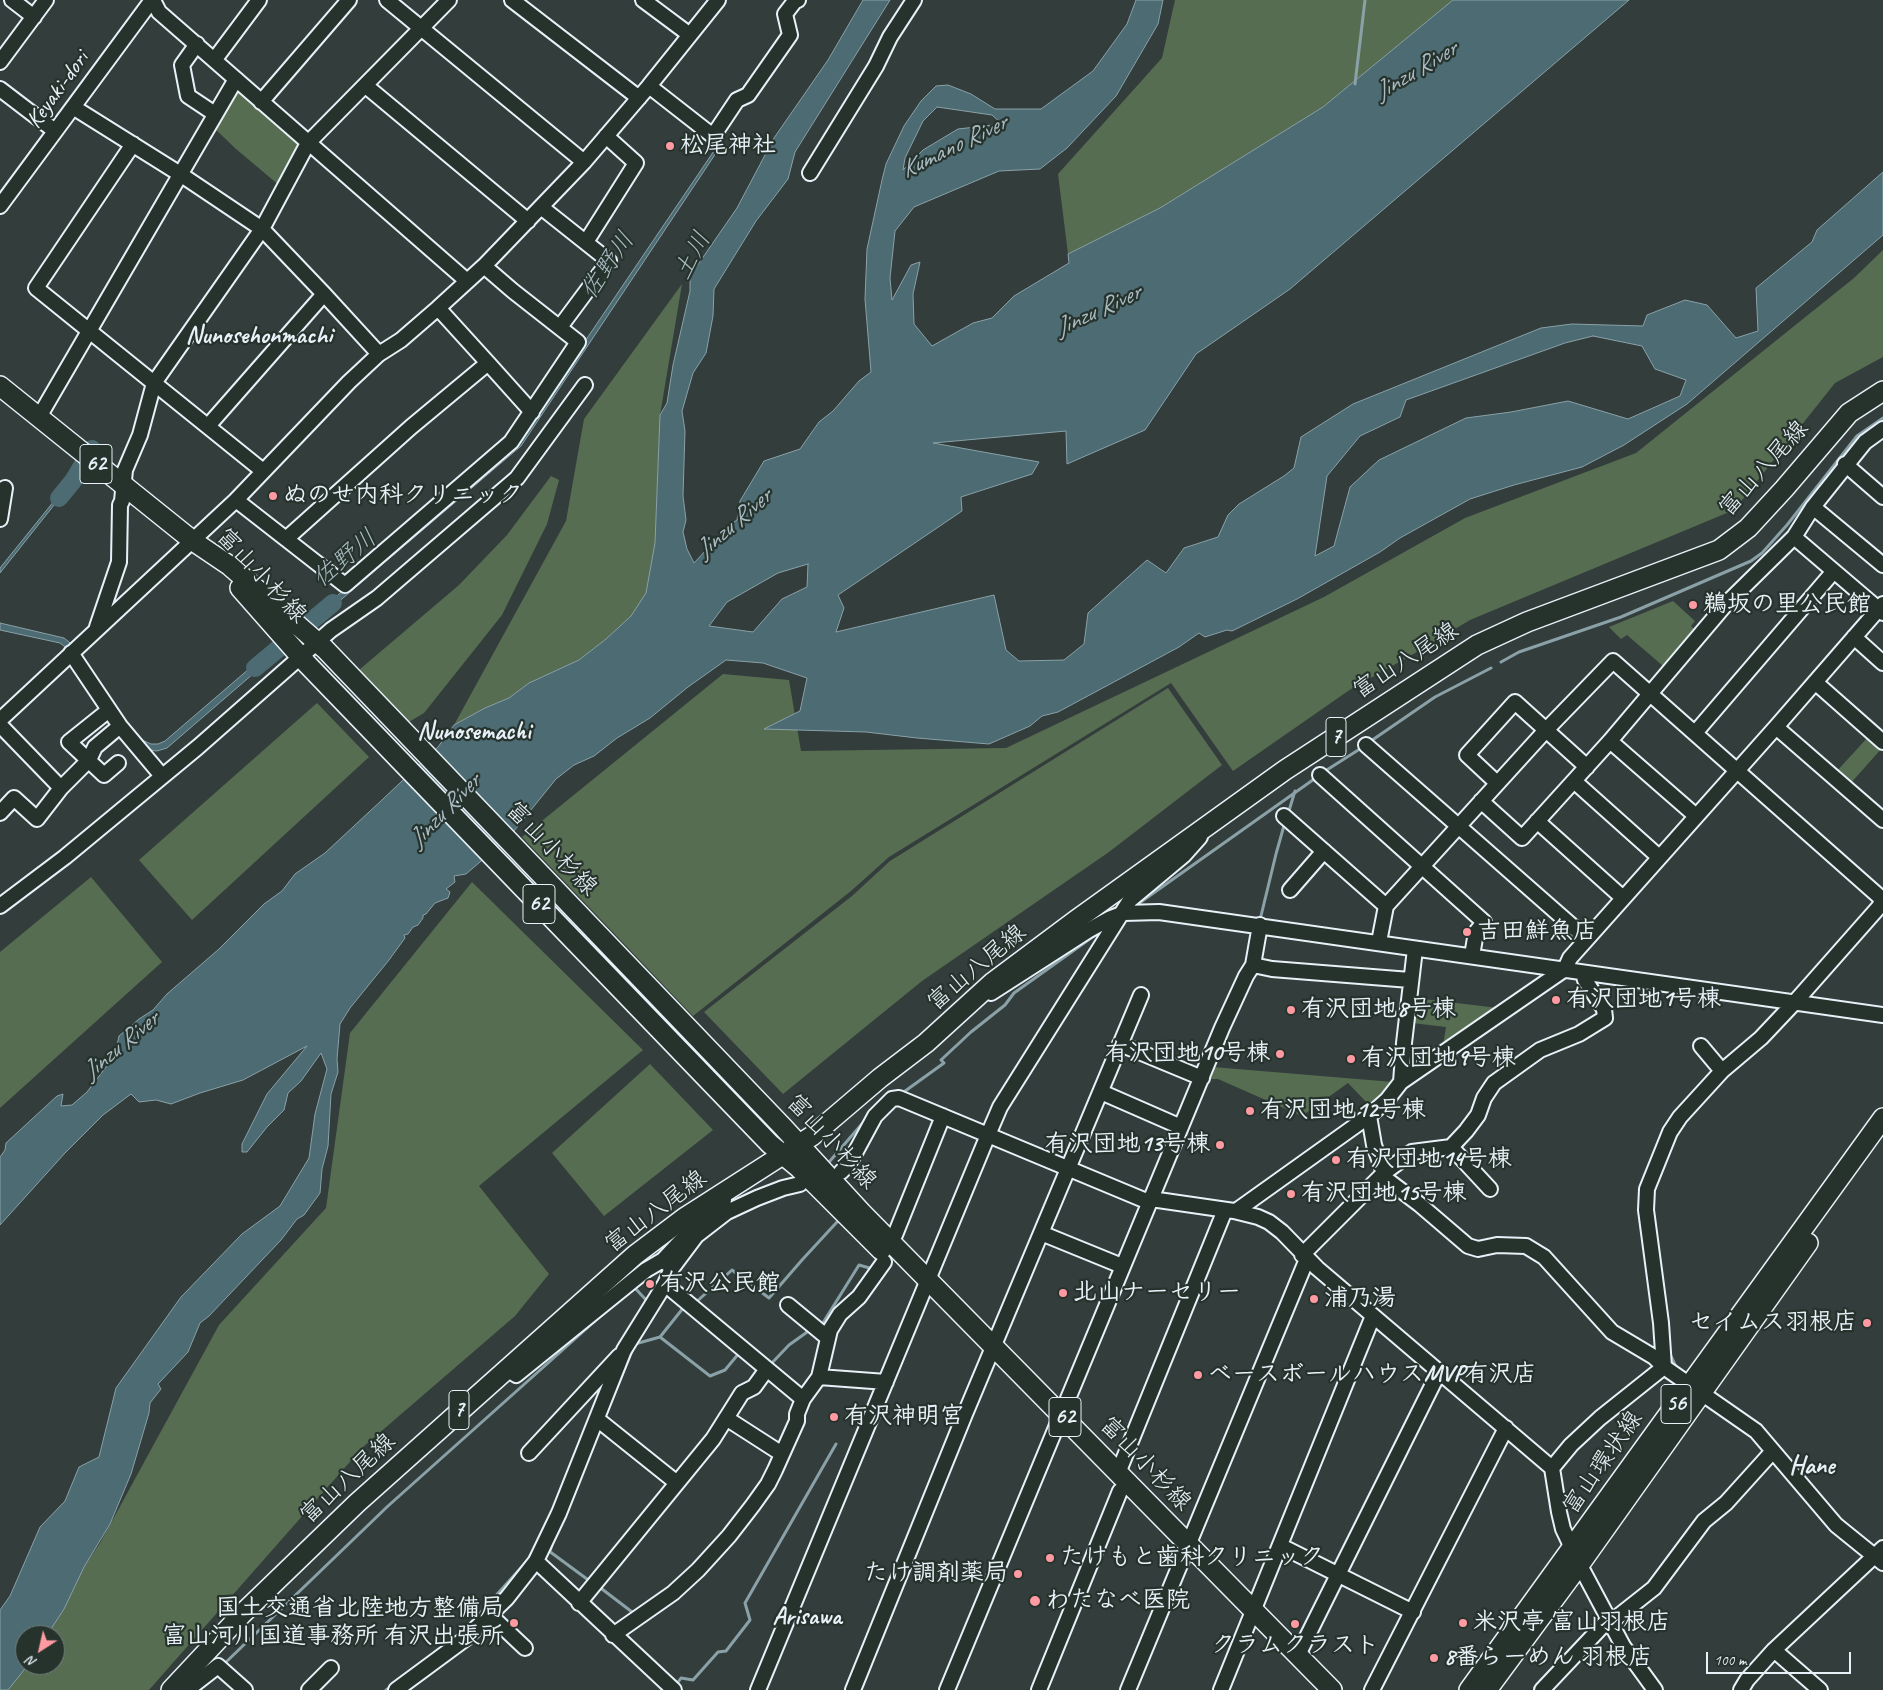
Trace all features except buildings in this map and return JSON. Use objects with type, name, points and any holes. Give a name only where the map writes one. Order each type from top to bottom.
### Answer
[{"type":"main road","name":"62","points":[[0,386],[193,541]]},
{"type":"main road","name":"富山八尾線","points":[[171,1690],[242,1614],[350,1510],[506,1368],[635,1255],[684,1218],[754,1172],[776,1150],[798,1144],[812,1136],[964,1010],[993,982],[1285,770],[1477,644],[1526,622],[1718,550],[1748,528],[1784,489],[1849,412],[1883,390]]},
{"type":"main road","name":"富山小杉線","points":[[193,541],[230,566],[321,646],[783,1127],[926,1286],[1251,1618],[1314,1690]]},
{"type":"main road","name":"富山小杉線","points":[[193,541],[242,589],[304,660],[776,1150],[799,1168],[926,1286]]},
{"type":"main road","name":"富山環状線","points":[[1487,1690],[1576,1556],[1695,1389],[1883,1118]]},
{"type":"main road","name":"富山環状線","points":[[1695,1389],[1883,1139]]},
{"type":"main road","name":"富山環状線","points":[[1469,1690],[1576,1556]]},
{"type":"main road","name":"富山小杉線","points":[[1251,1618],[1298,1655],[1332,1690]]},
{"type":"street","points":[[12,0],[34,17]]},
{"type":"street","points":[[0,62],[46,0]]},
{"type":"street","points":[[152,0],[159,12],[467,281]]},
{"type":"street","name":"Keyaki-dori","points":[[0,206],[152,0]]},
{"type":"street","points":[[215,59],[259,0]]},
{"type":"street","points":[[261,102],[349,0]]},
{"type":"street","points":[[387,0],[584,162]]},
{"type":"street","points":[[96,629],[119,562],[120,505],[125,470],[140,435],[154,384],[262,229],[308,143],[449,0]]},
{"type":"street","points":[[512,0],[638,98]]},
{"type":"street","points":[[643,0],[690,35]]},
{"type":"street","points":[[0,720],[236,500],[349,382],[379,354],[401,340],[484,266],[584,162],[649,86],[718,0]]},
{"type":"street","points":[[649,86],[713,136],[737,100],[748,95],[790,35],[786,14],[795,1],[798,0]]},
{"type":"street","points":[[810,173],[914,0]]},
{"type":"street","points":[[196,44],[182,65],[188,96],[215,114]]},
{"type":"street","points":[[39,417],[236,79]]},
{"type":"street","points":[[366,86],[528,221]]},
{"type":"street","points":[[0,89],[56,131]]},
{"type":"street","points":[[73,107],[180,174],[262,229],[379,354]]},
{"type":"street","points":[[586,242],[636,163],[606,136]]},
{"type":"street","points":[[133,144],[36,288],[263,471]]},
{"type":"street","points":[[541,207],[609,260],[560,327]]},
{"type":"street","points":[[236,500],[345,585],[511,442],[578,342],[484,266]]},
{"type":"street","points":[[208,426],[324,294]]},
{"type":"street","points":[[438,308],[532,412]]},
{"type":"street","points":[[286,539],[411,427],[488,364]]},
{"type":"street","points":[[0,906],[66,857],[321,646],[331,630],[377,598],[517,478],[585,385]]},
{"type":"street","points":[[1481,801],[1522,838],[1610,741],[1726,604],[1794,537],[1813,507],[1865,442],[1883,429]]},
{"type":"street","points":[[1846,464],[1883,497]]},
{"type":"street","points":[[0,519],[5,488]]},
{"type":"street","points":[[1813,507],[1883,565]]},
{"type":"street","points":[[1039,1690],[1119,1482],[1230,1211],[1369,1116],[1387,1100],[1401,1082],[1565,969],[1570,958],[1881,608],[1794,537]]},
{"type":"street","points":[[1695,733],[1834,571]]},
{"type":"street","points":[[1854,637],[1883,663]]},
{"type":"street","points":[[71,653],[120,726],[162,776]]},
{"type":"street","points":[[1379,942],[1386,906],[1547,729],[1613,661],[1883,898],[1879,907],[1795,1002],[1761,1038],[1722,1071],[1680,1117],[1670,1132],[1647,1189],[1646,1210],[1661,1324],[1664,1367]]},
{"type":"street","points":[[1815,682],[1883,742]]},
{"type":"street","points":[[1497,783],[1466,755],[1515,702],[1587,767]]},
{"type":"street","points":[[109,710],[70,742],[104,775],[118,763]]},
{"type":"street","points":[[0,724],[61,788]]},
{"type":"street","points":[[0,813],[14,798],[37,819],[61,788],[89,760],[95,747],[120,726]]},
{"type":"street","points":[[1776,727],[1883,820]]},
{"type":"street","points":[[1610,741],[1696,816]]},
{"type":"street","points":[[1366,745],[1587,939]]},
{"type":"street","points":[[1320,775],[1484,922],[1476,932],[1472,956]]},
{"type":"street","points":[[1574,781],[1659,857]]},
{"type":"street","points":[[1284,816],[1386,906]]},
{"type":"street","points":[[758,1690],[1000,1107],[1130,900],[1184,855],[1213,821]]},
{"type":"street","points":[[1537,822],[1623,898]]},
{"type":"street","points":[[1290,890],[1324,851]]},
{"type":"street","points":[[964,1010],[1089,930],[1124,912],[1159,912],[1883,1015]]},
{"type":"street","points":[[947,1690],[1226,1019],[1253,965],[1260,926]]},
{"type":"street","points":[[1401,1082],[1410,980],[1415,948]]},
{"type":"street","points":[[1253,965],[1272,969],[1410,980]]},
{"type":"street","points":[[1128,1690],[1305,1257],[1384,1173],[1412,1152],[1451,1147],[1478,1115],[1484,1098],[1494,1083],[1540,1050],[1579,1034],[1605,1018],[1604,1009],[1585,980],[1583,973]]},
{"type":"street","points":[[853,1690],[991,1353],[1141,995]]},
{"type":"street","points":[[1120,1044],[1202,1078]]},
{"type":"street","points":[[1701,1046],[1722,1071]]},
{"type":"street","points":[[1101,1092],[1181,1127]]},
{"type":"street","points":[[841,1172],[856,1153],[875,1116],[892,1099],[899,1098],[1069,1167],[1144,1200],[1151,1199],[1230,1211],[1258,1217],[1269,1222],[1282,1232],[1305,1257],[1552,1468],[1559,1512],[1576,1556],[1623,1646],[1655,1690]]},
{"type":"street","points":[[895,1235],[943,1116]]},
{"type":"street","points":[[1369,1116],[1374,1145],[1386,1179],[1419,1204],[1468,1246],[1478,1249],[1497,1245],[1526,1246],[1544,1257],[1612,1332],[1654,1357],[1664,1367],[1756,1431],[1836,1525],[1880,1555],[1774,1650],[1747,1680],[1741,1690]]},
{"type":"street","points":[[1451,1147],[1490,1189]]},
{"type":"street","points":[[396,1690],[465,1639],[506,1598],[536,1561],[550,1536],[624,1350],[665,1284],[668,1264],[691,1230],[754,1172]]},
{"type":"street","points":[[506,1368],[516,1375],[646,1270],[668,1264],[696,1236],[727,1212],[783,1188],[800,1184]]},
{"type":"street","points":[[1042,1233],[1122,1266]]},
{"type":"street","points":[[613,1635],[673,1593],[720,1547],[742,1521],[768,1484],[797,1421],[797,1414],[803,1399],[819,1377],[830,1330],[840,1314],[859,1297],[884,1262]]},
{"type":"street","points":[[665,1284],[803,1399]]},
{"type":"street","points":[[788,1305],[828,1338]]},
{"type":"street","points":[[1221,1690],[1373,1316]]},
{"type":"street","points":[[530,1453],[624,1350]]},
{"type":"street","points":[[1552,1468],[1571,1444],[1600,1418],[1664,1367]]},
{"type":"street","points":[[579,1603],[712,1439],[742,1393],[754,1387],[767,1369]]},
{"type":"street","points":[[1298,1655],[1440,1372]]},
{"type":"street","points":[[819,1377],[886,1382]]},
{"type":"street","points":[[726,1418],[782,1454]]},
{"type":"street","points":[[597,1419],[677,1483]]},
{"type":"street","points":[[1372,1690],[1506,1428]]},
{"type":"street","points":[[1542,1690],[1608,1620],[1616,1618],[1654,1588],[1704,1520],[1726,1503],[1773,1451]]},
{"type":"street","points":[[1281,1546],[1413,1612]]},
{"type":"street","points":[[536,1561],[674,1690]]},
{"type":"street","points":[[490,1615],[525,1648]]},
{"type":"street","points":[[1774,1650],[1820,1690]]},
{"type":"street","points":[[187,1690],[218,1666],[240,1688]]},
{"type":"street","points":[[309,1690],[331,1668]]},
{"type":"green space","points":[[1175,0],[1453,0],[1323,107],[1160,208],[1068,254],[1058,174],[1162,58]]},
{"type":"green space","points":[[238,89],[301,142],[280,186],[212,126]]},
{"type":"green space","points":[[1883,250],[1883,357],[1835,383],[1734,510],[1470,620],[1351,689],[1233,771],[1171,683],[889,857],[851,891],[693,1016],[522,837],[723,674],[789,680],[801,751],[1006,748],[1324,597],[1465,518],[1636,453],[1854,278]]},
{"type":"green space","points":[[682,284],[660,415],[655,543],[646,593],[631,616],[579,660],[529,683],[509,698],[485,708],[454,725],[566,521],[584,419]]},
{"type":"green space","points":[[551,476],[559,480],[547,524],[502,615],[424,713],[409,722],[359,670],[459,585],[507,535]]},
{"type":"green space","points":[[1673,601],[1695,621],[1691,626],[1694,629],[1663,666],[1627,635],[1621,639],[1609,627]]},
{"type":"green space","points":[[1168,688],[1222,765],[1109,852],[922,981],[783,1094],[704,1012],[852,896],[890,861]]},
{"type":"green space","points":[[317,703],[369,757],[192,920],[139,860]]},
{"type":"green space","points":[[1869,736],[1882,748],[1850,784],[1836,772]]},
{"type":"green space","points":[[91,877],[162,962],[0,1108],[0,952]]},
{"type":"green space","points":[[472,882],[643,1050],[479,1186],[549,1274],[515,1316],[363,1447],[149,1690],[8,1690],[20,1675],[65,1675],[65,1625],[54,1625],[219,1325],[326,1208],[350,1033]]},
{"type":"green space","points":[[1415,998],[1498,1008],[1443,1046],[1446,1027],[1412,1023]]},
{"type":"green space","points":[[650,1064],[713,1130],[604,1216],[552,1153]]},
{"type":"green space","points":[[1213,1067],[1393,1082],[1370,1106],[1348,1083],[1302,1116],[1218,1079],[1210,1079]]},
{"type":"water","points":[[863,0],[890,0],[795,152],[788,179],[756,221],[714,289],[713,316],[706,353],[693,373],[682,411],[685,431],[683,496],[686,520],[683,532],[687,549],[694,563],[722,530],[737,520],[740,501],[764,461],[800,449],[819,422],[833,411],[859,381],[871,372],[865,299],[867,249],[882,180],[886,164],[904,126],[921,101],[936,86],[948,85],[971,94],[995,109],[1041,109],[1093,71],[1127,24],[1136,0],[1163,0],[1158,24],[1116,96],[1067,148],[1040,169],[999,171],[914,207],[895,231],[890,278],[892,300],[911,265],[920,262],[913,294],[914,324],[932,346],[973,323],[992,318],[1014,296],[1069,263],[1068,254],[1160,208],[1323,107],[1453,0],[1629,0],[1290,289],[1196,354],[1145,430],[1067,464],[1066,431],[933,443],[1039,462],[1032,474],[961,497],[962,511],[838,595],[844,608],[836,632],[994,595],[1006,650],[1019,661],[1064,660],[1084,644],[1088,613],[1147,560],[1166,573],[1184,548],[1218,537],[1228,515],[1239,504],[1294,468],[1301,437],[1353,404],[1541,328],[1572,324],[1643,326],[1647,315],[1685,300],[1707,305],[1736,338],[1758,331],[1756,288],[1812,242],[1817,230],[1883,172],[1883,235],[1687,404],[1624,445],[1582,467],[1470,499],[1297,599],[1232,631],[1227,630],[1205,637],[1199,633],[1179,647],[1058,712],[1042,716],[1030,726],[989,744],[866,732],[764,729],[800,711],[807,678],[763,663],[726,660],[688,687],[650,718],[617,738],[594,756],[574,765],[556,779],[509,837],[466,874],[454,876],[455,882],[446,889],[450,892],[448,898],[435,903],[423,915],[418,925],[413,927],[408,934],[404,935],[405,938],[350,1008],[340,1024],[337,1059],[338,1072],[331,1094],[328,1146],[322,1169],[320,1193],[304,1215],[297,1219],[281,1240],[209,1316],[200,1323],[188,1352],[158,1384],[161,1389],[150,1403],[149,1413],[131,1474],[110,1524],[84,1567],[64,1609],[54,1625],[15,1625],[15,1675],[20,1675],[8,1690],[0,1690],[0,1610],[10,1596],[40,1527],[65,1501],[79,1467],[99,1457],[116,1388],[181,1297],[242,1234],[280,1206],[309,1158],[315,1114],[327,1069],[321,1053],[301,1081],[288,1093],[284,1110],[267,1127],[247,1152],[242,1152],[242,1144],[267,1094],[307,1046],[243,1080],[171,1104],[156,1100],[139,1102],[131,1094],[103,1115],[65,1153],[0,1225],[0,1157],[5,1150],[6,1143],[57,1096],[63,1094],[61,1106],[72,1105],[87,1092],[115,1055],[119,1036],[153,1010],[167,994],[219,949],[264,904],[282,891],[295,874],[325,853],[438,747],[454,725],[485,708],[509,698],[529,683],[579,660],[631,616],[646,593],[655,543],[660,415],[667,403],[673,365],[690,291],[690,276],[737,208],[774,138],[828,60]],"holes":[[[937,107],[992,115],[1002,124],[958,129],[923,150],[903,170],[905,158],[923,121]],[[1593,336],[1642,346],[1655,369],[1686,380],[1680,396],[1628,419],[1568,401],[1466,418],[1379,460],[1350,487],[1334,546],[1315,556],[1327,476],[1360,436],[1400,417],[1406,400],[1565,343]],[[808,564],[807,587],[782,599],[753,632],[709,626],[727,602],[778,573]]]},
{"type":"water","points":[[718,145],[720,147],[521,446],[318,621],[312,617],[514,446]]},
{"type":"water","points":[[70,478],[74,478],[75,482],[66,490],[0,573],[0,568],[71,480]]},
{"type":"water","points":[[0,623],[64,638],[74,646],[69,650],[60,643],[0,630]]},
{"type":"water","points":[[271,650],[275,655],[167,748],[157,751],[149,750],[130,736],[134,731],[142,740],[151,744],[165,741]]},
{"type":"waterway","points":[[1355,84],[1365,0]]},
{"type":"waterway","points":[[1501,662],[1519,652],[1621,617],[1751,561],[1762,553],[1787,525],[1857,436],[1883,418]]},
{"type":"waterway","points":[[59,498],[73,481],[92,449]]},
{"type":"waterway","name":"佐野川","points":[[255,668],[333,603]]},
{"type":"waterway","points":[[1368,743],[1435,697],[1491,668]]},
{"type":"waterway","points":[[1322,773],[1363,747]]},
{"type":"waterway","points":[[1138,904],[1317,777]]},
{"type":"waterway","points":[[1288,814],[1295,791]]},
{"type":"waterway","points":[[1260,920],[1285,822]]},
{"type":"waterway","points":[[901,1094],[944,1063],[941,1060],[971,1032],[1005,1005],[1014,993],[1101,931]]},
{"type":"waterway","points":[[830,1161],[867,1118]]},
{"type":"waterway","points":[[695,1303],[732,1270],[769,1298],[837,1222]]},
{"type":"waterway","points":[[821,1326],[859,1265],[873,1269]]},
{"type":"waterway","points":[[635,1286],[647,1301],[646,1303]]},
{"type":"waterway","points":[[603,1421],[635,1344],[660,1337],[684,1307]]},
{"type":"waterway","points":[[224,1664],[388,1506],[605,1312]]},
{"type":"waterway","points":[[770,1365],[789,1345],[810,1330]]},
{"type":"waterway","points":[[660,1337],[710,1376],[725,1370],[740,1352]]},
{"type":"waterway","points":[[1669,1352],[1677,1369]]},
{"type":"waterway","points":[[676,1685],[681,1678],[693,1680],[718,1652],[726,1651],[750,1620],[745,1603],[836,1444]]},
{"type":"waterway","points":[[550,1551],[554,1538]]},
{"type":"waterway","points":[[530,1556],[534,1550]]},
{"type":"waterway","points":[[549,1551],[591,1582]]},
{"type":"waterway","points":[[428,1658],[465,1630],[527,1561]]},
{"type":"waterway","points":[[598,1586],[636,1615]]},
{"type":"waterway","points":[[386,1690],[393,1685]]},
{"type":"place","name":"松尾神社","points":[[670,146]]},
{"type":"place","name":"ぬのせ内科クリニック","points":[[273,496]]},
{"type":"place","name":"鵜坂の里公民館","points":[[1693,605]]},
{"type":"place","name":"吉田鮮魚店","points":[[1467,932]]},
{"type":"place","name":"有沢団地1号棟","points":[[1556,1000]]},
{"type":"place","name":"有沢団地8号棟","points":[[1291,1010]]},
{"type":"place","name":"有沢団地10号棟","points":[[1280,1054]]},
{"type":"place","name":"有沢団地9号棟","points":[[1351,1059]]},
{"type":"place","name":"有沢団地12号棟","points":[[1250,1111]]},
{"type":"place","name":"有沢団地13号棟","points":[[1220,1145]]},
{"type":"place","name":"有沢団地14号棟","points":[[1336,1160]]},
{"type":"place","name":"有沢団地15号棟","points":[[1291,1194]]},
{"type":"place","name":"有沢公民館","points":[[650,1284]]},
{"type":"place","name":"北山ナーセリー","points":[[1063,1293]]},
{"type":"place","name":"浦乃湯","points":[[1314,1299]]},
{"type":"place","name":"セイムス羽根店","points":[[1867,1323]]},
{"type":"place","name":"ベースボールハウスMVP有沢店","points":[[1198,1375]]},
{"type":"place","name":"有沢神明宮","points":[[834,1417]]},
{"type":"place","name":"たけもと歯科クリニック","points":[[1050,1558]]},
{"type":"place","name":"たけ調剤薬局","points":[[1018,1574]]},
{"type":"place","name":"わたなべ医院","points":[[1035,1601]]},
{"type":"place","name":"国土交通省北陸地方整備局 富山河川国道事務所 有沢出張所","points":[[514,1623]]},
{"type":"place","name":"米沢亭 富山羽根店","points":[[1463,1623]]},
{"type":"place","name":"クラムクラスト","points":[[1295,1624]]},
{"type":"place","name":"8番らーめん 羽根店","points":[[1434,1658]]},
{"type":"district","name":"Nunosehonmachi","points":[[259,336]]},
{"type":"district","name":"Nunosemachi","points":[[474,732]]},
{"type":"district","name":"Hane","points":[[1812,1466]]},
{"type":"district","name":"Arisawa","points":[[807,1617]]},
{"type":"water label","name":"Jinzu River","points":[[1416,71]]},
{"type":"water label","name":"Kumano River","points":[[954,147]]},
{"type":"water label","name":"土川","points":[[693,256]]},
{"type":"water label","name":"Jinzu River","points":[[1098,311]]},
{"type":"water label","name":"Jinzu River","points":[[734,524]]},
{"type":"water label","name":"Jinzu River","points":[[445,811]]},
{"type":"water label","name":"Jinzu River","points":[[121,1046]]}]
